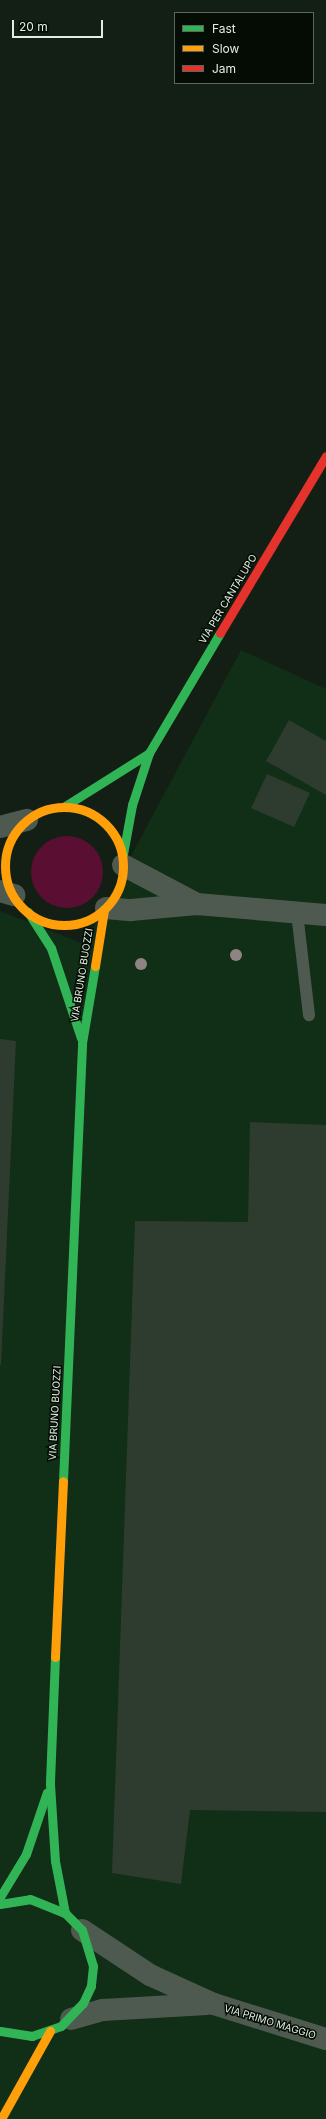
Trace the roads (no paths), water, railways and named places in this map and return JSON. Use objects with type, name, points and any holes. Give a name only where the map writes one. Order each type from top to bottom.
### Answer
[{"type":"street","name":"VIA PER CANTALUPO","points":[[123,860],[132,805],[149,753],[326,456]]},
{"type":"street","name":"VIA PER CANTALUPO","points":[[65,806],[149,753]]},
{"type":"street","points":[[0,827],[27,820],[45,810],[65,806],[85,810],[102,821],[116,836],[123,860],[119,888],[105,909]]},
{"type":"street","points":[[27,820],[16,832],[6,858],[7,880],[14,899],[41,920],[74,924],[105,909],[131,910],[197,904],[326,916]]},
{"type":"street","points":[[123,860],[197,904]]},
{"type":"street","name":"VIA BRUNO BUOZZI","points":[[14,899],[51,948],[82,1043]]},
{"type":"street","name":"VIA BRUNO BUOZZI","points":[[65,1913],[55,1861],[50,1784],[82,1043],[105,909]]},
{"type":"street","name":"VIA BRUNO BUOZZI","points":[[0,1896],[26,1854],[50,1784]]},
{"type":"street","points":[[0,1904],[30,1899],[65,1913],[82,1930],[93,1966],[91,1986],[71,2019],[50,2032],[32,2036],[0,2031]]},
{"type":"street","name":"VIA PRIMO MAGGIO","points":[[82,1930],[150,1975],[214,2004],[326,2039]]},
{"type":"street","name":"VIA PRIMO MAGGIO","points":[[71,2019],[104,2010],[214,2004]]},
{"type":"street","points":[[1,2119],[50,2032]]},
{"type":"lane","points":[[297,913],[309,1015]]}]
